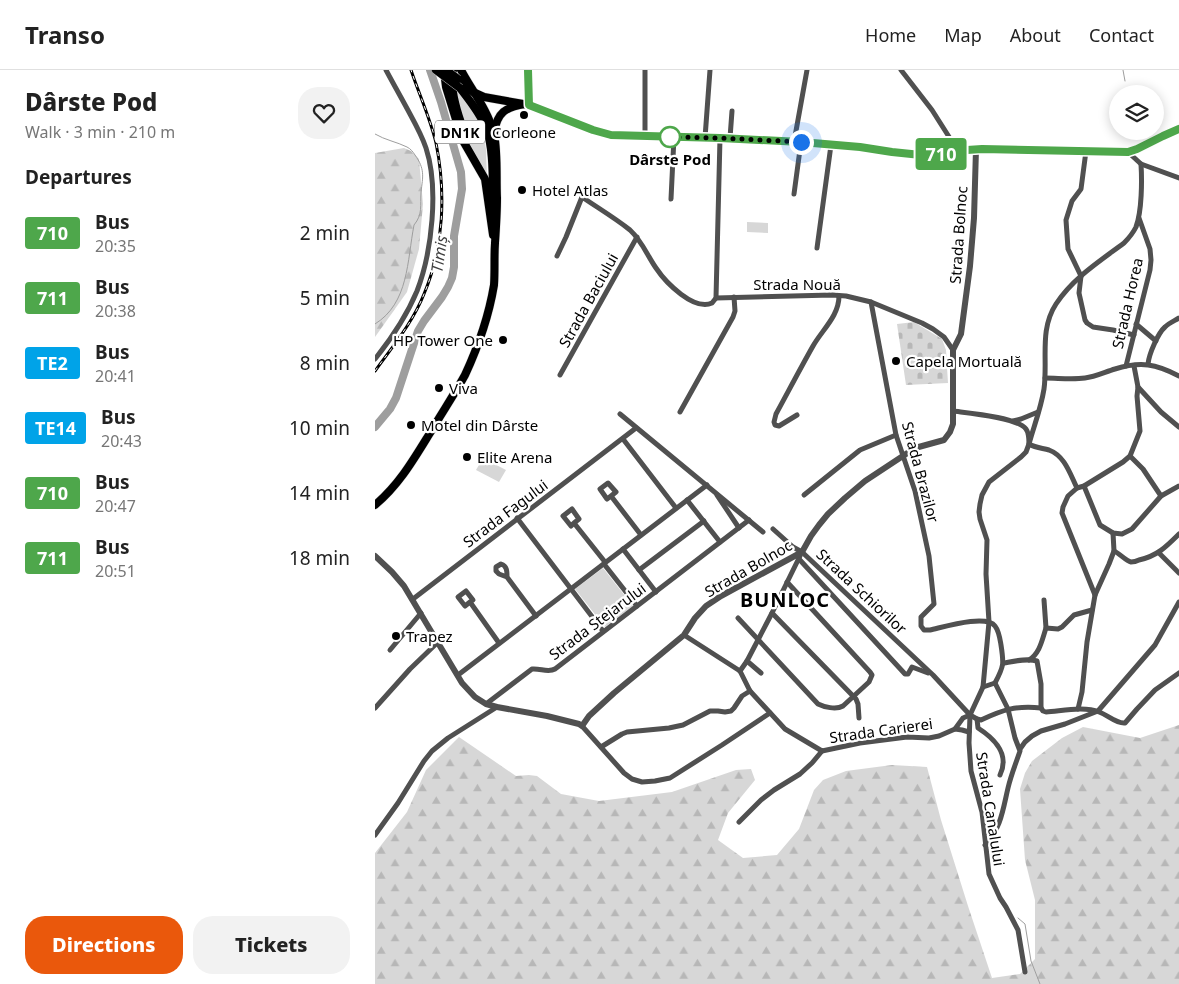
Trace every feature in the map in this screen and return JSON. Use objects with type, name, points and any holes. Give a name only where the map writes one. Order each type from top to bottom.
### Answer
[{"type":"main road","points":[[375,505],[391,490],[404,473],[470,364],[492,296],[495,245],[491,151],[483,122],[460,88],[443,70]]},
{"type":"main road","points":[[443,70],[460,74],[485,111],[494,135]]},
{"type":"main road","name":"DN1K","points":[[443,70],[462,139],[485,179],[495,245]]},
{"type":"main road","points":[[453,70],[451,80],[452,91],[466,135],[471,138],[480,136],[483,133],[483,122]]},
{"type":"main road","points":[[527,104],[528,70]]},
{"type":"main road","points":[[473,92],[489,99],[527,104],[602,133],[831,144],[921,155],[975,149],[1128,152],[1179,129]]},
{"type":"main road","points":[[495,245],[497,171],[494,135],[496,123],[501,114],[510,108],[527,104]]},
{"type":"street","points":[[375,359],[408,310],[417,290],[424,268],[433,209],[432,177],[427,149],[422,136],[386,70]]},
{"type":"street","points":[[645,70],[645,136]]},
{"type":"street","points":[[705,138],[710,70]]},
{"type":"street","points":[[794,194],[797,142],[807,70]]},
{"type":"street","points":[[901,70],[932,110],[958,151]]},
{"type":"street","points":[[730,138],[732,111]]},
{"type":"street","points":[[671,199],[674,137]]},
{"type":"street","points":[[715,298],[720,138]]},
{"type":"street","points":[[817,248],[831,144]]},
{"type":"street","name":"Strada Bolnoc","points":[[582,726],[589,716],[684,635],[695,618],[706,606],[803,552],[811,536],[828,514],[865,481],[921,445],[944,440],[950,432],[953,424],[953,350],[961,334],[970,266],[975,149]]},
{"type":"street","points":[[1086,151],[1081,189],[1072,201],[1066,220],[1068,250],[1081,276],[1079,293],[1085,320],[1093,327],[1134,335]]},
{"type":"street","points":[[1128,152],[1141,164],[1179,178]]},
{"type":"street","points":[[970,715],[983,687],[989,622],[986,574],[987,540],[979,512],[982,495],[989,482],[1021,457],[1029,444],[1042,398],[1045,378],[1046,330],[1056,305],[1081,276],[1124,243],[1133,233],[1139,218],[1141,164]]},
{"type":"street","name":"Strada Nouă","points":[[557,256],[582,197],[637,237],[664,278],[697,304],[712,303],[715,298],[839,296],[871,302],[933,329],[944,337],[953,350]]},
{"type":"street","name":"Strada Horea","points":[[1126,366],[1151,270],[1150,249],[1139,218]]},
{"type":"street","name":"Strada Baciului","points":[[560,375],[637,237]]},
{"type":"street","points":[[797,416],[779,426],[775,425],[776,414],[817,338],[831,320],[839,302],[839,296]]},
{"type":"street","points":[[680,412],[733,317],[735,311],[734,297]]},
{"type":"street","name":"Strada Brazilor","points":[[871,302],[896,435],[915,491],[929,556],[934,604],[921,617],[921,626],[924,630],[930,630],[971,622],[989,622]]},
{"type":"street","points":[[1148,364],[1149,355],[1161,331],[1166,325],[1179,318]]},
{"type":"street","points":[[1137,324],[1156,341]]},
{"type":"street","points":[[1045,378],[1085,378],[1126,366],[1148,364],[1163,368],[1179,376]]},
{"type":"street","points":[[1095,595],[1062,513],[1063,507],[1069,496],[1077,488],[1084,486],[1130,456],[1140,431],[1138,387],[1134,366]]},
{"type":"street","points":[[1138,387],[1161,412],[1179,427]]},
{"type":"street","points":[[953,411],[1012,421],[1022,425],[1029,436],[1029,444]]},
{"type":"street","points":[[1012,421],[1038,412]]},
{"type":"street","points":[[621,414],[763,532]]},
{"type":"street","name":"Strada Fagului","points":[[413,599],[636,428]]},
{"type":"street","points":[[804,495],[860,450],[896,435]]},
{"type":"street","points":[[623,439],[676,508]]},
{"type":"street","points":[[1029,444],[1035,448],[1049,450],[1062,458],[1077,488]]},
{"type":"street","points":[[1130,456],[1143,469],[1161,496]]},
{"type":"street","points":[[458,675],[707,485]]},
{"type":"street","points":[[1084,486],[1100,525],[1113,533],[1122,534],[1132,529],[1161,496],[1179,486]]},
{"type":"street","points":[[714,490],[739,528]]},
{"type":"street","points":[[611,496],[641,535]]},
{"type":"street","points":[[687,500],[720,542]]},
{"type":"street","points":[[517,518],[603,631]]},
{"type":"street","name":"Strada Stejarului","points":[[486,704],[532,670],[553,671],[749,520]]},
{"type":"street","points":[[639,570],[704,521]]},
{"type":"street","points":[[574,523],[637,606]]},
{"type":"street","name":"Strada Schiorilor","points":[[773,529],[793,547],[803,552],[933,675],[970,715],[977,719]]},
{"type":"street","points":[[1078,709],[1092,610],[1095,595],[1114,551],[1113,533]]},
{"type":"street","points":[[1114,551],[1131,562],[1145,559],[1159,553],[1179,534]]},
{"type":"street","points":[[623,549],[656,592]]},
{"type":"street","points":[[684,635],[740,671],[759,639],[803,552]]},
{"type":"street","points":[[1159,553],[1179,574]]},
{"type":"street","points":[[375,556],[404,586],[471,694],[486,704],[579,724],[631,779],[645,782],[673,776],[770,713]]},
{"type":"street","name":"Strada Schiorilor","points":[[799,559],[905,674],[908,674],[912,667],[933,675]]},
{"type":"street","points":[[507,577],[536,616]]},
{"type":"street","points":[[738,618],[817,704],[839,708],[869,682],[872,675],[787,582]]},
{"type":"street","points":[[1029,660],[1037,652],[1046,628],[1044,600]]},
{"type":"street","points":[[470,602],[499,643]]},
{"type":"street","points":[[1020,749],[1032,736],[1041,731],[1098,711],[1155,645],[1179,602]]},
{"type":"street","points":[[1046,628],[1058,629],[1073,615],[1092,610]]},
{"type":"street","points":[[390,650],[421,613]]},
{"type":"street","points":[[772,613],[853,697],[858,704],[859,718]]},
{"type":"street","points":[[983,687],[995,683],[1004,663],[1000,637],[995,626],[989,622]]},
{"type":"street","points":[[375,708],[438,642]]},
{"type":"street","points":[[1004,663],[1029,660],[1035,660],[1038,663],[1041,684],[1041,708],[1043,712],[1078,709],[1098,711],[1120,723],[1125,723],[1155,690],[1179,673]]},
{"type":"street","points":[[747,661],[761,673]]},
{"type":"street","name":"Strada Carierei","points":[[740,671],[750,691],[785,729],[822,751],[860,743],[939,736],[955,729],[963,718],[970,715]]},
{"type":"street","points":[[985,845],[990,841],[1000,822],[1008,785],[1021,751],[1015,738],[1007,709],[995,683]]},
{"type":"street","points":[[601,747],[627,732],[669,728],[683,725],[710,711],[725,712],[731,710],[735,708],[742,696],[750,691]]},
{"type":"street","points":[[375,835],[399,803],[423,761],[431,751],[497,707]]},
{"type":"street","points":[[977,719],[981,720],[1007,709],[1041,708]]},
{"type":"street","name":"Strada Canalului","points":[[970,715],[970,763],[980,803],[989,874],[1018,930],[1025,972]]},
{"type":"street","name":"Strada Canalului","points":[[977,719],[978,728],[994,739],[999,748],[1003,764],[1000,775]]},
{"type":"street","points":[[955,729],[969,732]]},
{"type":"street","points":[[739,822],[761,800],[800,774],[822,751]]},
{"type":"green space","points":[[459,92],[473,109],[477,118],[478,129],[474,132],[467,130],[465,127],[456,94]]},
{"type":"green space","points":[[483,133],[486,149],[487,179],[464,137]]},
{"type":"green space","points":[[404,148],[411,151],[419,159],[423,204],[419,249],[407,292],[375,337],[375,153]]},
{"type":"green space","points":[[747,222],[768,223],[768,233],[747,232]]},
{"type":"green space","points":[[914,322],[942,339],[946,350],[948,383],[906,385],[897,324]]},
{"type":"green space","points":[[483,458],[506,470],[499,482],[476,470]]},
{"type":"green space","points":[[603,568],[633,606],[605,627],[575,589]]},
{"type":"green space","points":[[1179,725],[1179,984],[375,984],[375,853],[407,812],[426,770],[459,737],[516,776],[537,776],[561,794],[599,801],[672,792],[736,770],[751,769],[755,780],[728,813],[718,840],[743,858],[777,855],[799,829],[814,790],[823,780],[846,771],[892,765],[927,767],[941,820],[992,978],[1020,974],[1035,959],[1035,900],[1025,860],[1020,789],[1025,773],[1032,761],[1062,738],[1083,727],[1140,738]]},
{"type":"waterway","name":"Timiș","points":[[375,427],[390,409],[396,398],[418,331],[448,287],[454,267],[454,236],[462,189],[461,172],[430,70]]},
{"type":"waterway","points":[[1123,70],[1125,81]]},
{"type":"waterway","points":[[375,134],[411,150],[420,164],[423,177],[420,213],[414,225],[405,280],[394,305],[375,324]]},
{"type":"waterway","points":[[1018,918],[1025,924],[1031,961],[1040,984]]},
{"type":"railway","points":[[375,371],[402,334],[424,294],[431,276],[439,238],[442,200],[436,143],[411,70]]},
{"type":"bus line","name":"710","points":[[528,70],[529,105],[611,135],[801,142],[860,147],[912,155],[931,155],[982,149],[1128,152],[1179,129]]},
{"type":"place","name":"Corleone","points":[[524,115]]},
{"type":"place","name":"Dârste Pod","points":[[670,137]]},
{"type":"place","name":"Hotel Atlas","points":[[522,190]]},
{"type":"place","name":"HP Tower One","points":[[503,340]]},
{"type":"place","name":"Capela Mortuală","points":[[896,361]]},
{"type":"place","name":"Viva","points":[[439,388]]},
{"type":"place","name":"Motel din Dârste","points":[[411,425]]},
{"type":"place","name":"Elite Arena","points":[[467,457]]},
{"type":"place","name":"Trapez","points":[[396,636]]},
{"type":"district","name":"BUNLOC","points":[[785,599]]},
{"type":"route","points":[[670,137],[801,142]]}]
